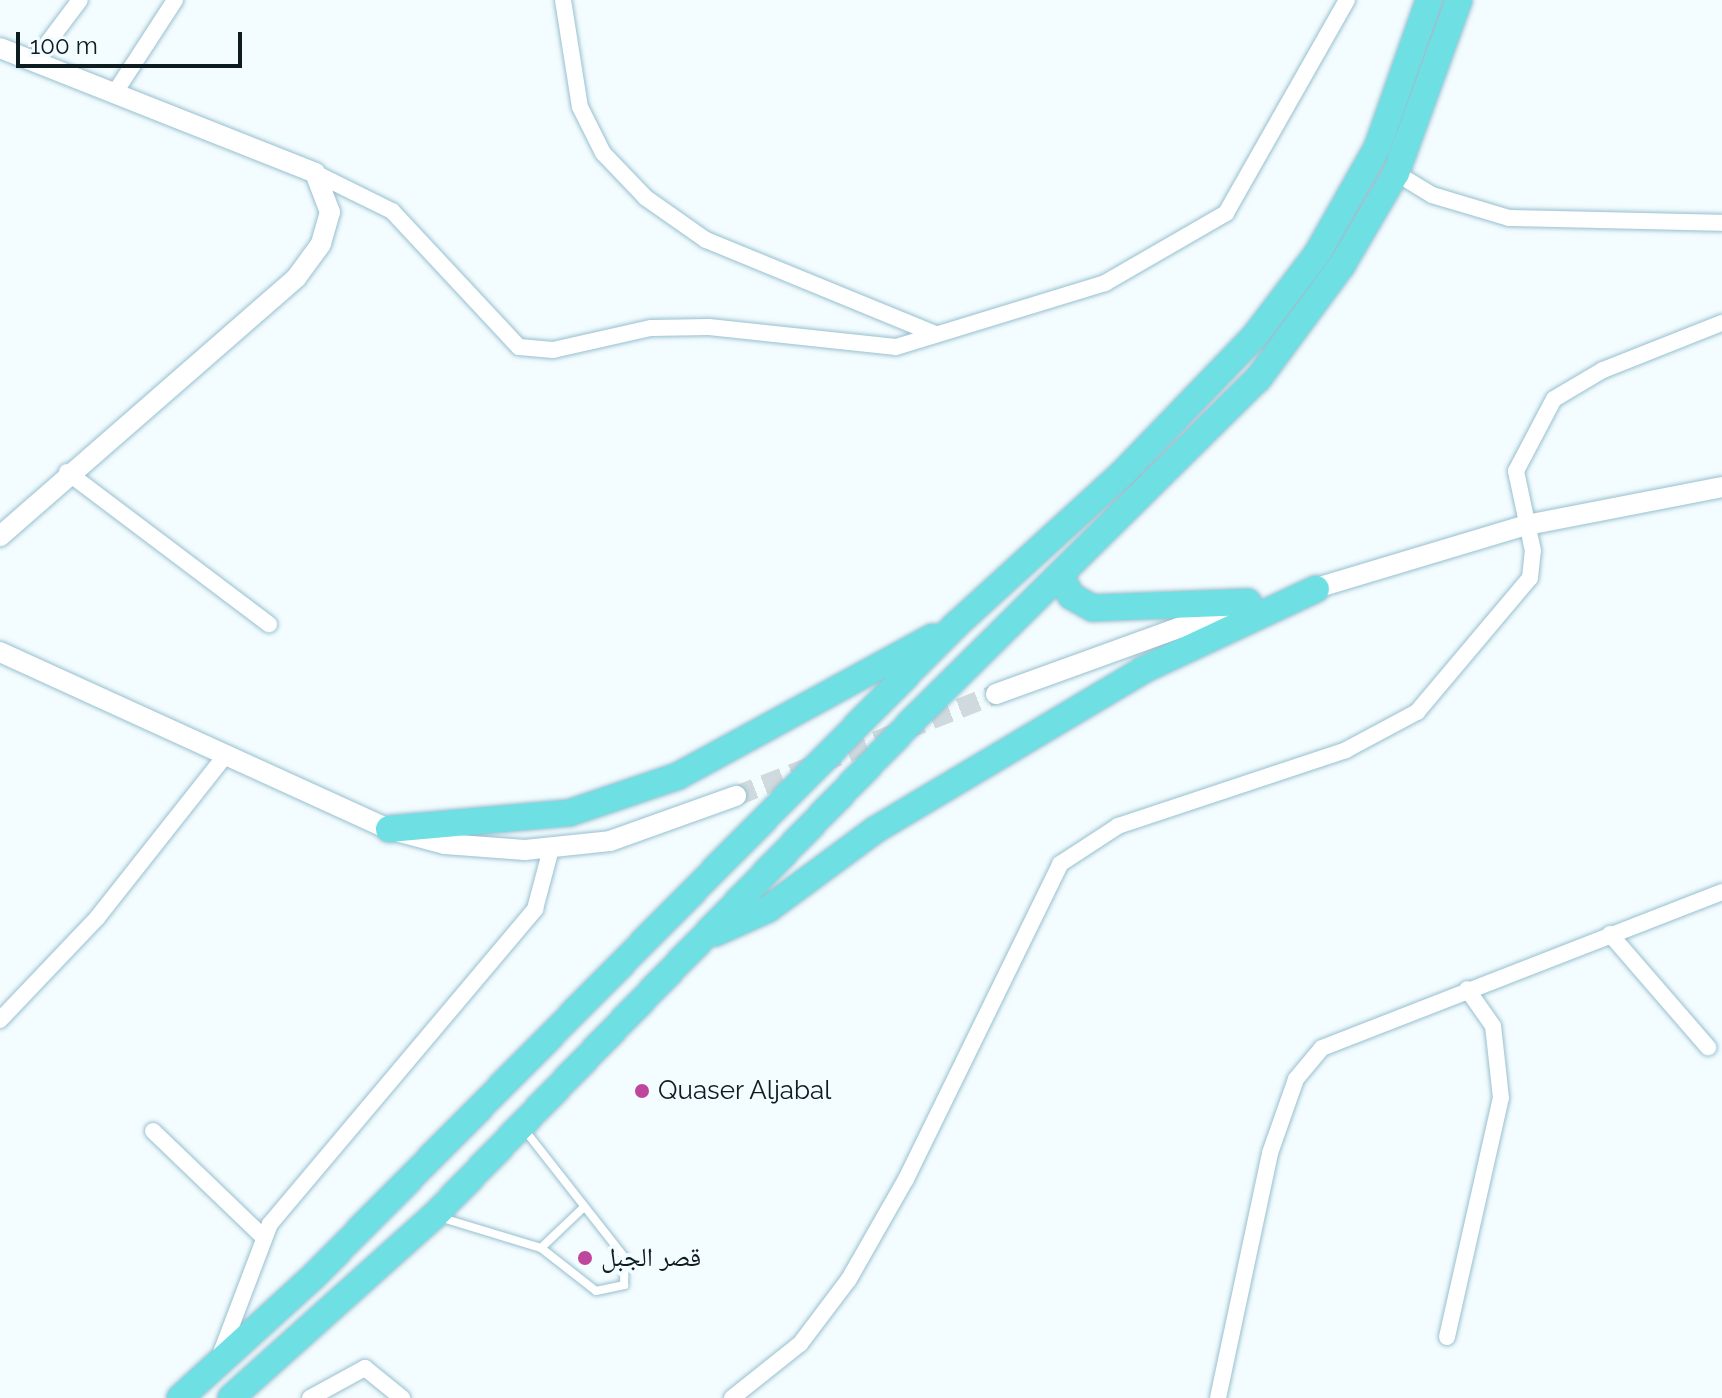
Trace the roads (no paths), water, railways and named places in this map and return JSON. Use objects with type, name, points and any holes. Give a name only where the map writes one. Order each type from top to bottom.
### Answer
[{"type":"highway","points":[[180,1398],[216,1367],[689,901],[957,624],[1210,386],[1317,254],[1377,148],[1429,0]]},
{"type":"highway","points":[[231,1398],[434,1216],[520,1124],[1060,575],[1258,379],[1342,265],[1396,173],[1459,0]]},
{"type":"highway","points":[[1060,575],[1071,596],[1093,608],[1248,602]]},
{"type":"highway","points":[[708,935],[768,909],[875,830],[1143,670],[1316,589]]},
{"type":"highway","points":[[389,829],[569,813],[678,776],[957,624]]},
{"type":"street","points":[[34,61],[80,0]]},
{"type":"street","points":[[114,94],[175,0]]},
{"type":"street","points":[[563,0],[580,107],[603,153],[646,198],[706,240],[933,333]]},
{"type":"street","points":[[0,48],[315,173],[392,211],[505,337],[535,352],[651,328],[896,347],[933,333],[1105,283],[1226,213],[1347,0]]},
{"type":"street","points":[[0,536],[67,472],[310,262],[330,212],[315,173]]},
{"type":"street","points":[[1396,173],[1432,195],[1509,218],[1722,223]]},
{"type":"street","points":[[732,1398],[800,1344],[849,1279],[906,1179],[1060,864],[1118,826],[1346,750],[1417,712],[1523,591],[1533,568],[1516,471],[1554,399],[1603,370],[1722,323]]},
{"type":"street","points":[[67,472],[269,624]]},
{"type":"street","points":[[996,694],[1248,602],[1316,589],[1527,525],[1722,487]]},
{"type":"street","points":[[0,652],[389,829],[445,844],[551,849],[610,841],[736,796]]},
{"type":"street","points":[[0,1020],[97,918],[225,756]]},
{"type":"street","points":[[216,1367],[263,1237],[535,909],[551,849]]},
{"type":"street","points":[[1218,1398],[1270,1153],[1296,1079],[1342,1034],[1722,892]]},
{"type":"street","points":[[1610,934],[1708,1047]]},
{"type":"street","points":[[1447,1337],[1501,1098],[1493,1026],[1467,989]]},
{"type":"street","points":[[153,1131],[263,1237]]},
{"type":"street","points":[[310,1398],[365,1368],[402,1398]]},
{"type":"lane","points":[[434,1216],[541,1248],[596,1291],[624,1285],[625,1258],[582,1209],[520,1124]]},
{"type":"lane","points":[[541,1248],[582,1209]]},
{"type":"tunnel","points":[[736,796],[996,694]]},
{"type":"place","name":"Quaser Aljabal","points":[[642,1091]]},
{"type":"place","name":"قصر الجبل","points":[[585,1258]]}]
